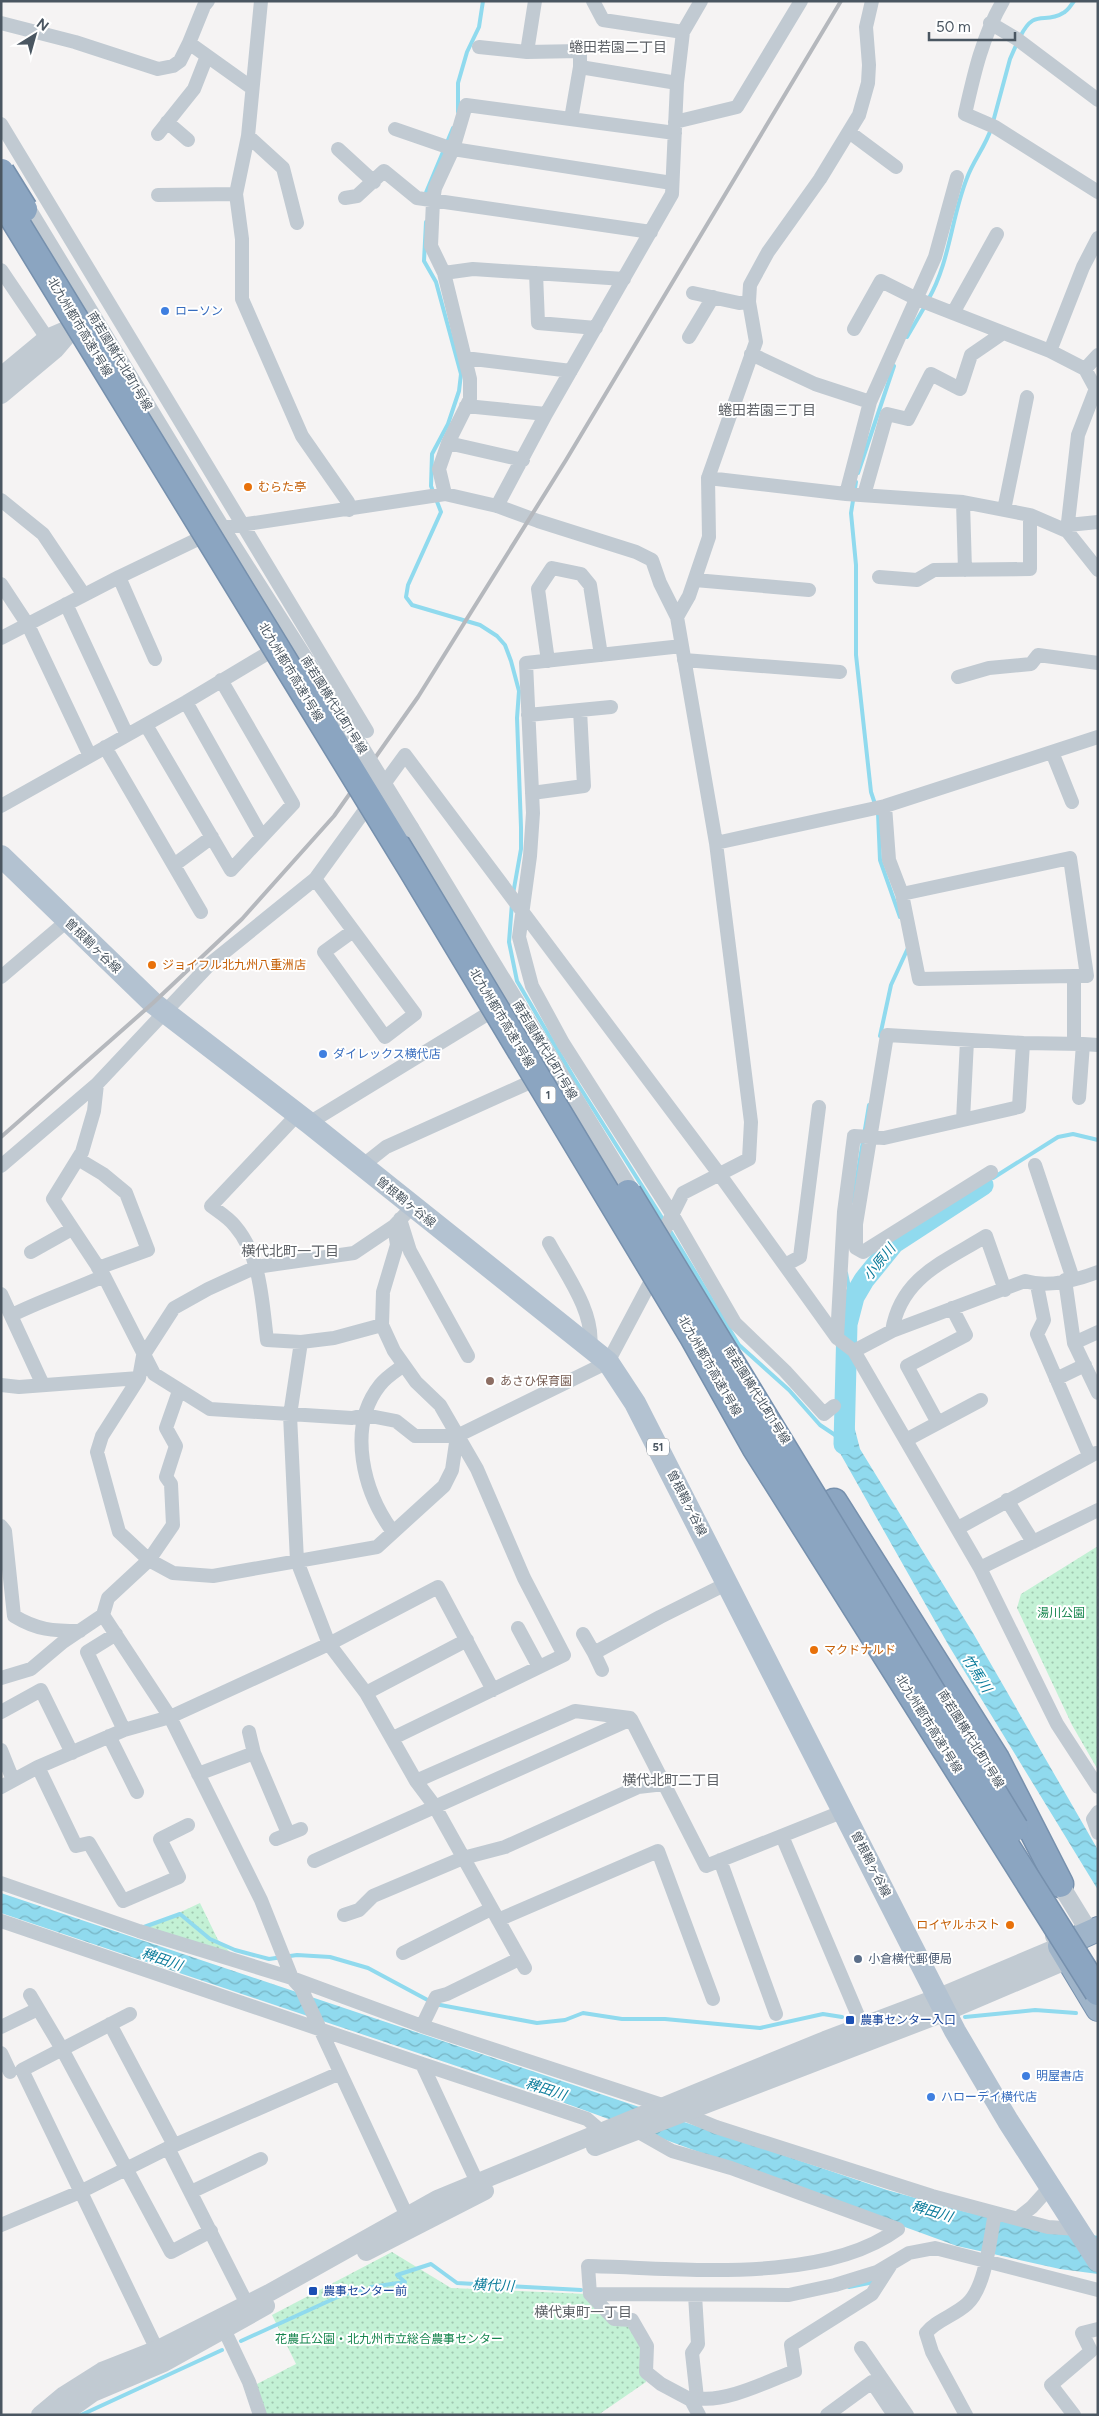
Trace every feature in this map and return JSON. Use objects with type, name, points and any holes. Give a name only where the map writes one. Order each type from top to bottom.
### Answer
[{"type":"highway","name":"北九州都市高速1号線","points":[[1,172],[427,869],[724,1348],[1089,1944]]},
{"type":"highway","name":"北九州都市高速1号線","points":[[1,198],[411,868],[692,1334],[761,1455],[1093,1984]]},
{"type":"highway","points":[[692,1334],[766,1440],[969,1772],[1010,1866]]},
{"type":"highway","points":[[724,1348],[834,1502],[996,1759],[1060,1884]]},
{"type":"highway","points":[[1089,1944],[1093,1984],[1098,2008]]},
{"type":"main road","name":"曽根鞘ヶ谷線","points":[[1,856],[153,1003],[362,1166],[402,1217],[590,1347],[608,1362],[635,1403],[942,2004],[1008,2121],[1098,2261]]},
{"type":"street","points":[[1,23],[76,42],[158,69],[173,66],[180,61],[204,6],[208,1]]},
{"type":"street","points":[[261,1],[248,136],[236,194],[242,239],[242,300],[302,436],[348,502],[349,510]]},
{"type":"street","points":[[527,52],[535,1]]},
{"type":"street","points":[[593,1],[603,20],[683,32]]},
{"type":"street","points":[[497,506],[546,414],[672,194],[677,83],[683,32],[701,1]]},
{"type":"street","points":[[445,494],[439,469],[448,443],[470,399],[470,379],[444,274],[431,246],[425,200],[436,188],[447,147],[466,105],[571,118],[675,127],[737,107],[800,1]]},
{"type":"street","points":[[678,617],[695,580],[709,537],[708,478],[756,342],[749,302],[750,285],[768,252],[820,179],[859,116],[868,83],[869,65],[866,27],[872,1]]},
{"type":"street","points":[[1003,1],[990,23],[979,53],[965,114],[995,127],[1098,192]]},
{"type":"street","points":[[990,23],[1017,40],[1098,100]]},
{"type":"street","points":[[189,43],[252,88]]},
{"type":"street","points":[[479,47],[527,52],[580,51],[580,67],[571,118]]},
{"type":"street","points":[[158,134],[194,88],[207,56]]},
{"type":"street","points":[[580,67],[677,83]]},
{"type":"street","points":[[167,122],[188,140]]},
{"type":"street","points":[[1,124],[367,731]]},
{"type":"street","points":[[395,129],[447,147],[672,182]]},
{"type":"street","points":[[849,132],[896,167]]},
{"type":"street","points":[[248,136],[283,168],[297,223]]},
{"type":"street","points":[[338,150],[374,182]]},
{"type":"street","name":"南若園横代北町1号線","points":[[1,167],[221,528],[339,713],[659,1238],[1060,1884],[1089,1944]]},
{"type":"street","points":[[345,198],[358,196],[384,171],[425,200],[651,232]]},
{"type":"street","points":[[846,494],[870,402],[935,256],[957,177]]},
{"type":"street","points":[[158,195],[236,194]]},
{"type":"street","name":"南若園横代北町1号線","points":[[1,204],[202,536],[536,1079],[852,1620],[1010,1866],[1089,1944]]},
{"type":"street","points":[[953,313],[996,234]]},
{"type":"street","points":[[1050,351],[1083,267],[1098,238]]},
{"type":"street","points":[[444,274],[473,269],[624,279]]},
{"type":"street","points":[[1,270],[47,338]]},
{"type":"street","points":[[536,273],[538,323],[596,328]]},
{"type":"street","points":[[854,329],[881,281],[917,299],[1050,351],[1084,368],[1096,392],[1078,435],[1068,528],[1098,570]]},
{"type":"street","points":[[693,293],[739,302],[749,302]]},
{"type":"street","points":[[689,337],[713,297]]},
{"type":"street","points":[[1,395],[56,349],[75,326],[91,313]]},
{"type":"street","points":[[1,376],[47,338],[75,326]]},
{"type":"street","points":[[864,495],[887,414],[908,419],[931,374],[960,389],[971,355],[1003,333]]},
{"type":"street","points":[[752,354],[815,384],[870,402]]},
{"type":"street","points":[[1084,368],[1098,355]]},
{"type":"street","points":[[465,358],[571,371]]},
{"type":"street","points":[[1004,510],[1027,397]]},
{"type":"street","points":[[466,406],[546,414]]},
{"type":"street","points":[[448,443],[523,460]]},
{"type":"street","points":[[708,478],[846,494],[963,502],[1030,515],[1068,528],[1098,522]]},
{"type":"street","points":[[2,636],[28,625],[119,576],[221,528],[445,494],[497,506],[538,522],[636,552],[652,560],[660,583],[678,617],[716,843],[751,1122],[749,1159],[683,1193],[659,1238],[652,1279],[608,1362],[458,1436],[415,1436],[396,1421],[365,1415],[352,1418],[210,1409],[154,1374],[101,1272],[53,1200],[82,1152],[94,1111],[97,1084]]},
{"type":"street","points":[[1,500],[43,534],[84,595]]},
{"type":"street","points":[[963,502],[965,570]]},
{"type":"street","points":[[880,577],[917,580],[934,570],[1030,569],[1030,515]]},
{"type":"street","points":[[548,661],[538,589],[552,568],[581,574],[590,585],[601,655]]},
{"type":"street","points":[[119,576],[155,659]]},
{"type":"street","points":[[695,580],[809,590]]},
{"type":"street","points":[[1,584],[28,625],[90,756]]},
{"type":"street","points":[[66,604],[127,735]]},
{"type":"street","points":[[682,646],[526,663],[532,793],[530,856],[519,937],[532,986],[563,1043],[672,1214],[735,1323],[785,1370],[824,1414],[834,1406]]},
{"type":"street","points":[[1,806],[146,725],[273,650]]},
{"type":"street","points":[[958,676],[989,668],[1031,664],[1038,655],[1098,663]]},
{"type":"street","points":[[684,660],[840,672]]},
{"type":"street","points":[[146,725],[231,870],[293,804],[221,680]]},
{"type":"street","points":[[186,702],[262,837]]},
{"type":"street","points":[[528,715],[611,707]]},
{"type":"street","points":[[532,793],[584,786],[580,710]]},
{"type":"street","points":[[716,843],[885,806],[1098,737]]},
{"type":"street","points":[[105,748],[201,912]]},
{"type":"street","points":[[1052,752],[1072,802]]},
{"type":"street","points":[[1,1166],[97,1084],[210,963],[315,879],[405,755],[524,911],[720,1175],[837,1338],[854,1351],[980,1568],[1057,1724],[1098,1787]]},
{"type":"street","points":[[885,806],[890,860],[902,894],[919,979],[1087,976],[1070,858],[902,894]]},
{"type":"street","points":[[174,865],[212,837]]},
{"type":"street","points":[[315,879],[415,1014],[385,1037],[324,952],[353,931]]},
{"type":"street","points":[[1,977],[67,921]]},
{"type":"street","points":[[1074,976],[1079,1098]]},
{"type":"street","points":[[382,1325],[334,1338],[302,1342],[267,1340],[256,1267],[235,1226],[211,1206],[303,1119],[494,1010]]},
{"type":"street","points":[[991,1172],[863,1252],[856,1248],[858,1214],[887,1035],[1023,1043],[1098,1045]]},
{"type":"street","points":[[963,1120],[967,1040]]},
{"type":"street","points":[[837,1338],[844,1212],[854,1136],[884,1138],[1019,1106],[1023,1043]]},
{"type":"street","points":[[362,1166],[386,1147],[536,1079]]},
{"type":"street","points":[[785,1265],[800,1257],[819,1107]]},
{"type":"street","points":[[12,1315],[51,1296],[70,1292],[101,1272],[148,1250],[126,1193],[103,1174],[78,1159]]},
{"type":"street","points":[[1036,1165],[1069,1279],[1074,1343],[1098,1393]]},
{"type":"street","points":[[844,1212],[858,1214]]},
{"type":"street","points":[[402,1217],[354,1253],[256,1267],[208,1288],[174,1308],[143,1356],[139,1378],[102,1436],[97,1452],[119,1532],[149,1560],[173,1573],[213,1576],[376,1547],[444,1486],[452,1470],[458,1436]]},
{"type":"street","points":[[394,1738],[564,1655],[524,1578],[477,1469],[440,1405],[416,1382],[394,1351],[382,1325],[382,1292],[397,1245],[402,1217]]},
{"type":"street","points":[[402,1217],[410,1251],[468,1356]]},
{"type":"street","points":[[31,1252],[72,1229]]},
{"type":"street","points":[[892,1331],[895,1314],[905,1292],[927,1272],[986,1236],[1005,1290]]},
{"type":"street","points":[[549,1243],[584,1308],[592,1336],[590,1347]]},
{"type":"street","points":[[854,1351],[892,1331],[1025,1281],[1038,1285],[1098,1272]]},
{"type":"street","points":[[958,1528],[1095,1454],[1056,1379],[1037,1334],[1044,1320],[1038,1285]]},
{"type":"street","points":[[1,1294],[42,1385]]},
{"type":"street","points":[[938,1423],[907,1366],[966,1335],[952,1308]]},
{"type":"street","points":[[1074,1343],[1098,1332]]},
{"type":"street","points":[[302,1342],[290,1415],[297,1561],[329,1644],[366,1693],[394,1738],[416,1781],[434,1805],[522,1964],[436,1997],[422,2026]]},
{"type":"street","points":[[393,1532],[380,1514],[366,1478],[360,1444],[365,1415],[380,1385],[404,1365]]},
{"type":"street","points":[[1056,1379],[1084,1365]]},
{"type":"street","points":[[1,1385],[42,1385],[139,1378]]},
{"type":"street","points":[[1,1678],[31,1669],[103,1615],[108,1598],[149,1560],[173,1525],[171,1484],[166,1477],[176,1446],[166,1428],[179,1391]]},
{"type":"street","points":[[906,1440],[981,1400]]},
{"type":"street","points":[[1008,1500],[1033,1542]]},
{"type":"street","points":[[980,1568],[1098,1510]]},
{"type":"street","points":[[1,1526],[5,1531],[14,1616],[31,1626],[54,1631],[80,1631]]},
{"type":"street","points":[[594,1653],[660,1616],[728,1583]]},
{"type":"street","points":[[1,1750],[7,1784],[109,1736],[170,1717],[329,1644],[438,1586],[493,1690]]},
{"type":"street","points":[[103,1615],[170,1717],[261,1900],[297,1983],[320,2028],[408,2223]]},
{"type":"street","points":[[518,1628],[539,1667]]},
{"type":"street","points":[[116,1634],[87,1652],[124,1730]]},
{"type":"street","points":[[583,1634],[602,1670]]},
{"type":"street","points":[[366,1693],[467,1640]]},
{"type":"street","points":[[1,1712],[41,1690],[72,1753]]},
{"type":"street","points":[[416,1781],[575,1711],[631,1718]]},
{"type":"street","points":[[631,1718],[706,1866],[844,1812]]},
{"type":"street","points":[[314,1861],[434,1805],[631,1718]]},
{"type":"street","points":[[248,1732],[254,1753],[288,1834]]},
{"type":"street","points":[[109,1736],[137,1792]]},
{"type":"street","points":[[198,1774],[254,1753]]},
{"type":"street","points":[[38,1768],[76,1846],[89,1842],[123,1901],[179,1876],[160,1839],[188,1825]]},
{"type":"street","points":[[344,1915],[359,1910],[372,1896],[463,1858],[505,1846],[638,1787],[664,1784]]},
{"type":"street","points":[[1098,1812],[1093,1820],[1098,1833]]},
{"type":"street","points":[[782,1836],[862,2025]]},
{"type":"street","points":[[403,1953],[495,1914],[658,1852],[713,1999]]},
{"type":"street","points":[[720,1860],[776,2014]]},
{"type":"street","points":[[1,1883],[422,2026],[678,2109],[716,2127],[932,2196],[1048,2227],[1078,2229]]},
{"type":"street","points":[[1,1921],[620,2130],[672,2151],[731,2168],[898,2229],[883,2240],[840,2258],[784,2267],[588,2266],[590,2294],[614,2319],[632,2320],[647,2346],[646,2372],[660,2384],[694,2399],[709,2400],[752,2388],[795,2371],[791,2345],[872,2294],[892,2263]]},
{"type":"street","points":[[62,2415],[93,2393],[161,2356],[221,2324],[286,2294],[408,2223],[437,2199],[477,2182],[678,2109],[862,2025],[942,2004],[1044,1970],[1089,1944]]},
{"type":"street","points":[[718,2091],[942,2004],[1089,1944]]},
{"type":"street","points":[[1044,1970],[1063,1970],[1093,1984]]},
{"type":"street","points":[[30,1995],[62,2049],[171,2252],[211,2231]]},
{"type":"street","points":[[1,2027],[38,2008]]},
{"type":"street","points":[[130,2014],[22,2070],[161,2356]]},
{"type":"street","points":[[110,2024],[247,2304]]},
{"type":"street","points":[[1,2053],[10,2072]]},
{"type":"street","points":[[422,2064],[477,2182]]},
{"type":"street","points":[[1,2225],[80,2192],[171,2147],[340,2073]]},
{"type":"street","points":[[221,2324],[247,2304],[408,2223],[620,2130]]},
{"type":"street","points":[[191,2192],[261,2159]]},
{"type":"street","points":[[1017,2219],[1032,2207],[1050,2187]]},
{"type":"street","points":[[966,2415],[932,2352],[926,2333],[931,2326],[974,2298],[986,2259],[995,2213]]},
{"type":"street","points":[[590,2294],[789,2295],[835,2285],[877,2272],[909,2253],[935,2248],[986,2259],[1098,2290]]},
{"type":"street","points":[[695,2295],[698,2344],[692,2353],[694,2399],[699,2415]]},
{"type":"street","points":[[221,2324],[249,2382],[260,2415]]},
{"type":"street","points":[[1074,2415],[1051,2384],[1091,2352],[1082,2333],[1098,2329]]},
{"type":"street","points":[[861,2348],[907,2415]]},
{"type":"street","points":[[40,2415],[64,2395],[102,2371],[161,2356]]},
{"type":"street","points":[[827,2415],[872,2382],[894,2415]]},
{"type":"green space","name":"湯川公園","points":[[1098,1546],[1098,1770],[1072,1725],[1017,1608],[1021,1594]]},
{"type":"green space","points":[[200,1903],[218,1940],[232,1954],[142,1930]]},
{"type":"green space","name":"花農丘公園・北九州市立総合農事センター","points":[[392,2252],[451,2288],[586,2294],[629,2323],[643,2346],[642,2358],[646,2382],[598,2415],[262,2415],[253,2386],[296,2364],[272,2315]]},
{"type":"water","name":"竹馬川","points":[[845,1415],[852,1418],[860,1449],[973,1633],[1098,1850],[1098,1890],[949,1646],[836,1446],[833,1433]]},
{"type":"water","name":"稗田川","points":[[1,1893],[887,2190],[966,2212],[1098,2236],[1098,2274],[1060,2269],[957,2246],[540,2094],[1,1913]]},
{"type":"waterway","points":[[458,112],[458,83],[467,52],[479,27],[483,1]]},
{"type":"waterway","points":[[1020,37],[1030,22],[1035,19],[1050,18],[1063,13],[1074,1]]},
{"type":"waterway","points":[[993,122],[1010,59],[1017,43]]},
{"type":"waterway","points":[[425,195],[453,128]]},
{"type":"waterway","points":[[928,300],[941,271],[967,178],[991,129]]},
{"type":"waterway","points":[[426,222],[424,261],[436,282],[461,374],[459,391],[448,424],[432,454],[431,486],[441,512],[408,585],[406,597],[412,605],[480,625],[497,636],[505,645],[511,661],[519,691],[517,718],[521,827],[521,849],[513,894]]},
{"type":"waterway","points":[[907,337],[925,306]]},
{"type":"waterway","points":[[858,473],[894,366]]},
{"type":"waterway","points":[[856,482],[851,513],[856,565],[856,655],[871,792],[878,813],[880,860],[900,917]]},
{"type":"waterway","points":[[512,903],[509,942],[517,981],[574,1078],[664,1221]]},
{"type":"waterway","points":[[880,1036],[891,985],[908,948]]},
{"type":"waterway","points":[[853,1201],[869,1105]]},
{"type":"waterway","name":"小原川","points":[[993,1178],[1058,1137],[1073,1134],[1098,1140]]},
{"type":"waterway","name":"小原川","points":[[844,1444],[847,1324],[854,1297],[864,1280],[894,1243],[983,1185]]},
{"type":"waterway","points":[[669,1229],[739,1345],[789,1390],[820,1425],[835,1435]]},
{"type":"waterway","points":[[846,1273],[852,1302]]},
{"type":"waterway","points":[[144,1927],[180,1914],[210,1939],[235,1950],[269,1959],[297,1955],[330,1957],[368,1968],[435,2004],[537,2023],[565,2020],[583,2013],[622,2019],[665,2019],[760,2028],[823,2014],[842,2017]]},
{"type":"waterway","points":[[965,2017],[1035,2010],[1076,2013]]},
{"type":"waterway","name":"横代川","points":[[371,2287],[405,2282],[397,2275],[431,2264],[457,2283],[581,2290]]},
{"type":"waterway","name":"横代川","points":[[849,2287],[874,2282]]},
{"type":"waterway","name":"横代川","points":[[241,2341],[342,2295],[364,2289]]},
{"type":"waterway","name":"横代川","points":[[81,2415],[222,2350]]},
{"type":"railway","points":[[1,1137],[153,1003],[242,919],[334,816],[418,697],[566,460],[841,1]]},
{"type":"place","name":"ローソン","points":[[165,311]]},
{"type":"place","name":"むらた亭","points":[[248,487]]},
{"type":"place","name":"ジョイフル北九州八重洲店","points":[[152,965]]},
{"type":"place","name":"ダイレックス横代店","points":[[323,1054]]},
{"type":"place","name":"あさひ保育園","points":[[490,1381]]},
{"type":"place","name":"マクドナルド","points":[[814,1650]]},
{"type":"place","name":"ロイヤルホスト","points":[[1010,1925]]},
{"type":"place","name":"小倉横代郵便局","points":[[858,1959]]},
{"type":"place","name":"農事センター入口","points":[[850,2020]]},
{"type":"place","name":"明屋書店","points":[[1026,2076]]},
{"type":"place","name":"ハローデイ横代店","points":[[931,2097]]},
{"type":"place","name":"農事センター前","points":[[313,2291]]},
{"type":"district","name":"蜷田若園二丁目","points":[[618,47]]},
{"type":"district","name":"蜷田若園三丁目","points":[[767,410]]},
{"type":"district","name":"横代北町一丁目","points":[[290,1251]]},
{"type":"district","name":"横代北町二丁目","points":[[671,1780]]},
{"type":"district","name":"横代東町一丁目","points":[[583,2312]]}]
